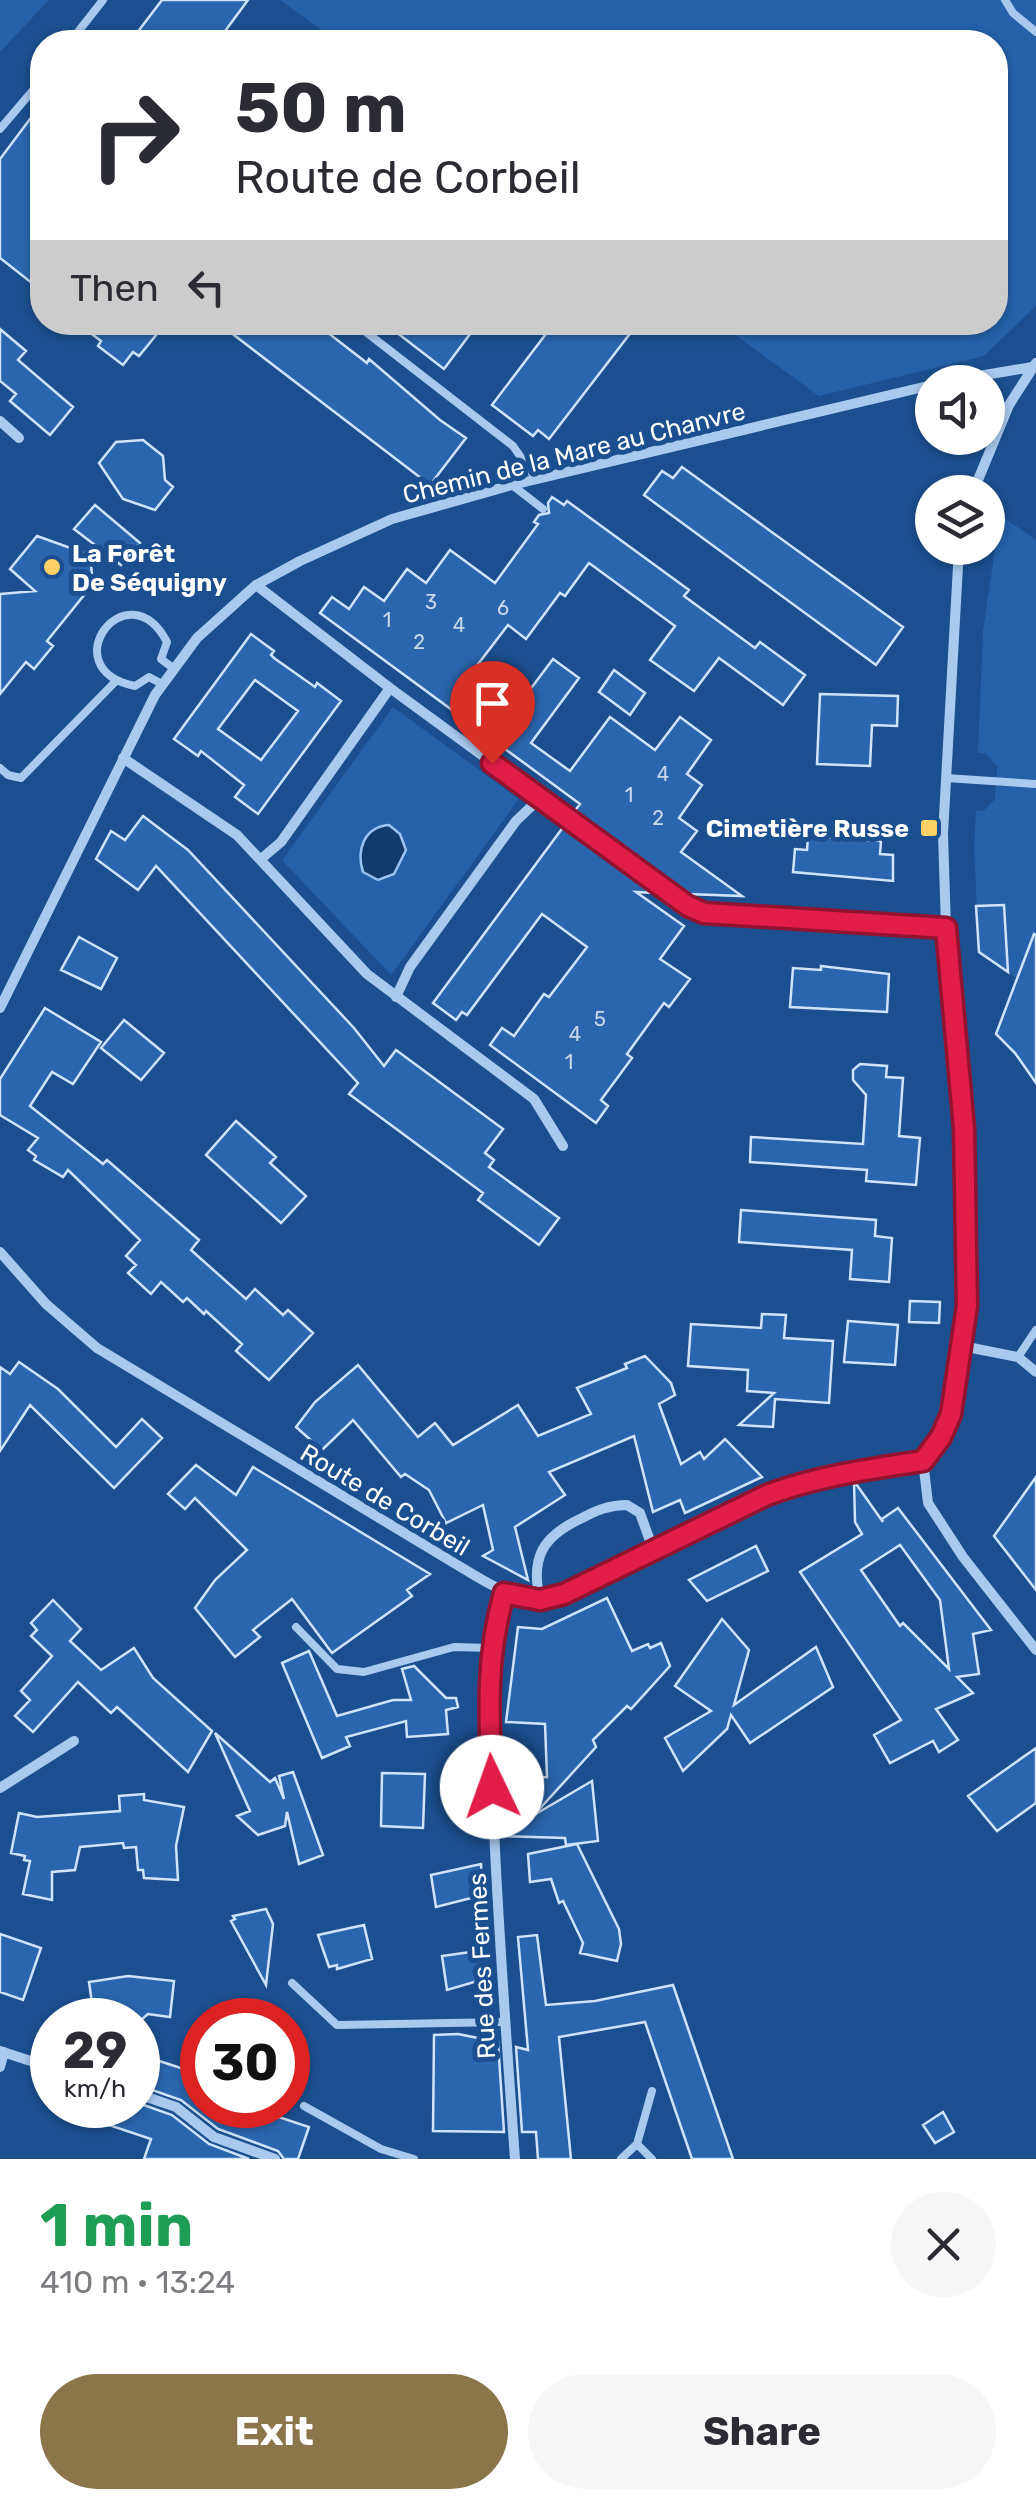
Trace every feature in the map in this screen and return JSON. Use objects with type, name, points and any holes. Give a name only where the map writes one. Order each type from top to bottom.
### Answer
[{"type":"street","points":[[1005,370],[1034,365]]},
{"type":"street","points":[[979,475],[993,438],[1034,365]]},
{"type":"street","name":"Chemin de la Mare au Chanvre","points":[[0,1008],[162,684],[206,629],[256,586],[392,519],[512,485],[915,389]]},
{"type":"street","points":[[0,421],[20,438]]},
{"type":"street","points":[[958,565],[943,834],[946,928],[964,1128],[967,1306],[951,1414],[941,1437],[923,1461],[928,1503],[963,1557],[1036,1650]]},
{"type":"street","points":[[256,586],[688,906],[704,913],[946,928]]},
{"type":"street","points":[[261,859],[281,842],[390,688]]},
{"type":"street","points":[[124,758],[237,835],[367,974],[534,1099],[563,1146]]},
{"type":"street","points":[[396,997],[410,966],[504,837],[540,798]]},
{"type":"street","name":"Route de Corbeil","points":[[0,1252],[46,1304],[98,1348],[504,1593],[540,1600]]},
{"type":"street","points":[[962,1346],[1018,1357],[1036,1372]]},
{"type":"street","points":[[654,1552],[640,1513],[627,1505],[600,1509],[552,1534],[540,1553],[535,1579],[540,1600],[564,1594],[654,1552],[767,1495],[802,1482],[841,1472],[923,1461]]},
{"type":"street","name":"Rue des Fermes","points":[[504,1593],[491,1648],[489,1708],[515,2159]]},
{"type":"street","points":[[0,1788],[74,1741]]},
{"type":"street","points":[[0,2067],[2,2052],[30,2061]]},
{"type":"street","points":[[160,2102],[176,2107],[214,2137],[275,2159]]},
{"type":"lane","points":[[79,30],[102,0]]},
{"type":"lane","points":[[1006,0],[1014,14],[1036,32]]},
{"type":"lane","points":[[0,129],[30,95]]},
{"type":"lane","points":[[370,335],[513,446],[536,480]]},
{"type":"lane","points":[[512,485],[544,509]]},
{"type":"lane","points":[[162,684],[150,677],[135,686],[114,682],[100,668],[96,648],[103,628],[119,616],[140,615],[158,624],[167,642],[161,659],[172,668]]},
{"type":"lane","points":[[0,768],[21,778],[114,682]]},
{"type":"lane","points":[[946,778],[1036,784]]},
{"type":"lane","points":[[1018,1357],[1036,1330]]},
{"type":"lane","points":[[296,1627],[337,1668],[364,1672],[454,1646],[491,1648]]},
{"type":"lane","points":[[292,1984],[337,2025],[505,2022]]},
{"type":"lane","points":[[621,2159],[637,2144],[652,2091]]},
{"type":"lane","points":[[310,2109],[382,2148],[414,2159]]},
{"type":"lane","points":[[637,2144],[652,2159]]},
{"type":"shaded area","points":[[0,0],[49,0],[0,52]]},
{"type":"shaded area","points":[[280,0],[1036,0],[1036,306],[1008,333],[1008,30],[321,30]]},
{"type":"shaded area","points":[[735,335],[1006,335],[984,356],[947,365],[915,365],[915,373],[819,396]]},
{"type":"shaded area","points":[[1005,518],[1036,540],[1036,992],[979,952],[976,811],[984,810],[995,799],[997,766],[985,753],[978,753],[983,631],[993,565],[1005,565]]},
{"type":"shaded area","points":[[393,707],[519,799],[391,975],[282,860]]},
{"type":"shaded area","points":[[389,825],[400,834],[406,850],[394,874],[378,880],[363,872],[362,848],[373,830]]},
{"type":"building","points":[[162,0],[248,0],[226,30],[139,30]]},
{"type":"building","points":[[30,119],[30,282],[0,258],[0,159]]},
{"type":"building","points":[[0,329],[26,351],[18,360],[73,407],[50,435],[10,401],[16,394],[0,381]]},
{"type":"building","points":[[93,335],[156,335],[139,356],[133,352],[123,365],[98,346],[101,341]]},
{"type":"building","points":[[234,335],[331,335],[367,363],[369,359],[466,438],[430,485]]},
{"type":"building","points":[[400,335],[469,335],[444,369]]},
{"type":"building","points":[[545,335],[629,335],[549,439],[538,430],[533,436],[492,405]]},
{"type":"building","points":[[143,440],[163,456],[165,480],[173,487],[155,510],[123,499],[99,463],[116,442]]},
{"type":"building","points":[[682,467],[903,627],[876,665],[644,495],[662,471],[673,478]]},
{"type":"building","points":[[552,497],[564,505],[567,501],[689,590],[684,596],[755,648],[760,642],[805,675],[783,705],[719,658],[694,691],[650,660],[675,626],[589,563],[565,596],[560,593],[526,639],[508,625],[459,689],[505,723],[553,659],[579,678],[531,743],[570,771],[610,717],[655,750],[680,717],[711,740],[687,774],[702,785],[679,818],[697,831],[681,852],[742,896],[687,894],[574,812],[580,804],[320,613],[332,597],[349,609],[364,587],[384,601],[407,569],[426,583],[450,550],[495,583],[538,524],[534,522],[539,515],[549,513]]},
{"type":"building","points":[[95,505],[140,543],[121,565],[74,529]]},
{"type":"building","points":[[37,536],[90,555],[93,584],[47,641],[53,646],[34,669],[26,662],[0,694],[0,594],[35,591],[10,569]]},
{"type":"building","points":[[251,634],[274,651],[274,658],[341,701],[258,814],[235,797],[244,785],[201,751],[198,756],[174,739]],"holes":[[[255,680],[298,711],[261,760],[218,729]]]},
{"type":"building","points":[[614,670],[645,693],[630,715],[599,692]]},
{"type":"building","points":[[820,694],[898,696],[897,726],[872,725],[870,766],[817,764]]},
{"type":"building","points":[[143,816],[188,850],[354,1028],[384,1066],[396,1050],[503,1129],[485,1153],[494,1160],[489,1167],[559,1218],[539,1245],[478,1200],[483,1193],[349,1094],[358,1083],[156,866],[138,890],[96,859],[111,831],[125,840]]},
{"type":"building","points":[[564,826],[655,893],[636,892],[684,926],[660,959],[690,979],[669,1007],[664,1003],[627,1054],[632,1058],[601,1100],[608,1106],[596,1123],[490,1045],[502,1028],[514,1036],[544,994],[549,997],[587,947],[542,914],[467,1015],[462,1012],[456,1020],[433,1003]]},
{"type":"building","points":[[808,836],[881,841],[880,854],[893,855],[893,881],[793,872],[795,849],[807,850]]},
{"type":"building","points":[[1004,905],[1008,972],[979,952],[976,906]]},
{"type":"building","points":[[1036,935],[1036,1083],[996,1034]]},
{"type":"building","points":[[79,937],[117,958],[101,989],[61,970]]},
{"type":"building","points":[[821,966],[889,974],[887,1012],[790,1007],[793,968],[821,970]]},
{"type":"building","points":[[45,1008],[101,1042],[73,1084],[52,1072],[30,1106],[103,1164],[107,1160],[199,1240],[191,1250],[246,1299],[255,1289],[283,1315],[288,1310],[313,1333],[269,1380],[236,1351],[242,1344],[206,1311],[204,1314],[187,1298],[183,1302],[161,1282],[151,1294],[128,1273],[136,1265],[126,1256],[140,1240],[68,1170],[63,1177],[34,1160],[36,1156],[28,1150],[38,1138],[0,1115],[0,1079]]},
{"type":"building","points":[[124,1020],[164,1053],[141,1080],[101,1048]]},
{"type":"building","points":[[860,1064],[887,1066],[886,1077],[903,1078],[899,1136],[920,1138],[916,1185],[866,1181],[867,1170],[750,1162],[751,1137],[863,1144],[866,1095],[853,1080],[853,1070]]},
{"type":"building","points":[[236,1121],[276,1157],[270,1163],[306,1196],[281,1223],[206,1155]]},
{"type":"building","points":[[741,1210],[876,1220],[875,1236],[892,1238],[889,1282],[850,1279],[852,1250],[739,1242]]},
{"type":"building","points":[[910,1301],[940,1302],[939,1323],[909,1322]]},
{"type":"building","points":[[762,1314],[786,1315],[784,1338],[833,1341],[829,1403],[775,1399],[773,1427],[739,1425],[774,1393],[747,1391],[748,1370],[688,1366],[691,1324],[761,1328]]},
{"type":"building","points":[[848,1321],[898,1325],[895,1365],[844,1362]]},
{"type":"building","points":[[645,1356],[671,1383],[675,1395],[659,1404],[681,1464],[700,1452],[704,1459],[725,1439],[762,1477],[685,1513],[680,1500],[653,1512],[634,1436],[549,1472],[565,1495],[515,1527],[528,1580],[483,1556],[493,1550],[483,1505],[446,1523],[429,1490],[405,1474],[401,1477],[353,1420],[322,1450],[296,1427],[315,1402],[358,1365],[418,1437],[435,1423],[453,1445],[518,1405],[538,1436],[591,1414],[577,1388],[627,1368],[625,1364]]},
{"type":"building","points":[[19,1362],[58,1389],[116,1447],[142,1419],[162,1438],[114,1488],[30,1405],[0,1451],[0,1367],[10,1374]]},
{"type":"building","points":[[196,1465],[236,1495],[253,1467],[430,1574],[407,1590],[412,1596],[332,1653],[292,1599],[253,1630],[260,1637],[235,1657],[195,1608],[215,1580],[247,1550],[195,1498],[185,1509],[168,1494]]},
{"type":"building","points":[[1036,1477],[1036,1590],[994,1536]]},
{"type":"building","points":[[854,1481],[883,1522],[898,1508],[991,1630],[973,1634],[979,1674],[957,1677],[973,1693],[936,1709],[958,1740],[939,1752],[933,1741],[890,1763],[874,1735],[901,1720],[800,1572],[862,1534],[855,1522]],"holes":[[[900,1545],[940,1600],[949,1669],[903,1623],[900,1626],[861,1570]]]},
{"type":"building","points":[[756,1546],[768,1571],[707,1601],[689,1580]]},
{"type":"building","points":[[607,1598],[632,1651],[661,1643],[670,1666],[631,1709],[627,1706],[593,1740],[596,1747],[534,1815],[592,1781],[598,1841],[566,1845],[565,1838],[503,1836],[511,1828],[509,1793],[534,1790],[533,1778],[547,1777],[545,1724],[506,1722],[518,1627],[542,1629]]},
{"type":"building","points":[[53,1600],[81,1629],[70,1641],[101,1670],[134,1648],[153,1678],[212,1731],[188,1772],[117,1707],[111,1713],[78,1682],[33,1732],[15,1716],[30,1700],[21,1691],[52,1656],[31,1636],[37,1630],[31,1623]]},
{"type":"building","points":[[722,1619],[749,1650],[734,1705],[816,1647],[833,1687],[750,1743],[731,1715],[727,1729],[683,1771],[665,1738],[711,1711],[675,1686]]},
{"type":"building","points":[[309,1651],[337,1716],[393,1700],[411,1700],[402,1669],[414,1666],[446,1698],[456,1698],[458,1707],[446,1710],[448,1734],[407,1737],[406,1721],[346,1737],[350,1746],[322,1758],[282,1663]]},
{"type":"building","points":[[215,1733],[270,1782],[275,1778],[284,1799],[279,1776],[293,1772],[323,1855],[299,1864],[287,1812],[285,1826],[258,1835],[237,1816],[250,1811]]},
{"type":"building","points":[[1036,1748],[1036,1803],[997,1831],[968,1796]]},
{"type":"building","points":[[382,1773],[425,1774],[423,1828],[381,1826]]},
{"type":"building","points":[[144,1794],[144,1800],[184,1807],[176,1846],[178,1880],[144,1878],[143,1870],[138,1870],[136,1847],[124,1848],[123,1843],[80,1847],[75,1870],[52,1872],[52,1900],[23,1894],[30,1861],[11,1853],[19,1813],[37,1817],[120,1811],[119,1796]]},
{"type":"building","points":[[577,1844],[619,1929],[617,1961],[580,1953],[583,1943],[563,1901],[559,1903],[551,1879],[530,1882],[528,1854]]},
{"type":"building","points":[[481,1864],[483,1895],[436,1907],[431,1875]]},
{"type":"building","points":[[266,1909],[273,1924],[266,1985],[231,1921],[233,1916]]},
{"type":"building","points":[[364,1925],[372,1959],[337,1969],[337,1965],[329,1967],[318,1935]]},
{"type":"building","points":[[0,1934],[41,1948],[23,2000],[0,1992]]},
{"type":"building","points":[[537,1935],[546,2005],[595,2001],[673,1985],[733,2159],[692,2159],[645,2022],[559,2037],[571,2159],[538,2159],[536,2132],[522,2132],[516,2047],[528,2050],[518,1937]]},
{"type":"building","points":[[485,1950],[488,1978],[447,1990],[442,1956]]},
{"type":"building","points":[[128,1976],[174,1981],[170,2017],[160,2016],[160,1998],[91,1998],[89,1982]]},
{"type":"building","points":[[458,2034],[498,2042],[504,2132],[433,2131],[434,2035]]},
{"type":"building","points":[[160,2061],[180,2068],[180,2100],[160,2093]]},
{"type":"building","points":[[160,2111],[172,2115],[180,2121],[180,2128],[189,2128],[209,2144],[249,2159],[144,2159],[151,2139],[118,2128],[160,2128]]},
{"type":"building","points":[[943,2112],[954,2132],[935,2143],[923,2125]]},
{"type":"building","points":[[309,2128],[298,2159],[284,2159],[278,2151],[218,2129]]},
{"type":"place","name":"La Forêt De Séquigny","points":[[52,567]]},
{"type":"place","name":"Cimetière Russe","points":[[929,828]]},
{"type":"route","points":[[492,763],[688,906],[704,913],[946,928],[964,1128],[967,1306],[951,1414],[941,1437],[923,1461],[841,1472],[802,1482],[552,1598],[524,1599],[504,1593],[492,1634],[489,1667],[492,1787]]}]
